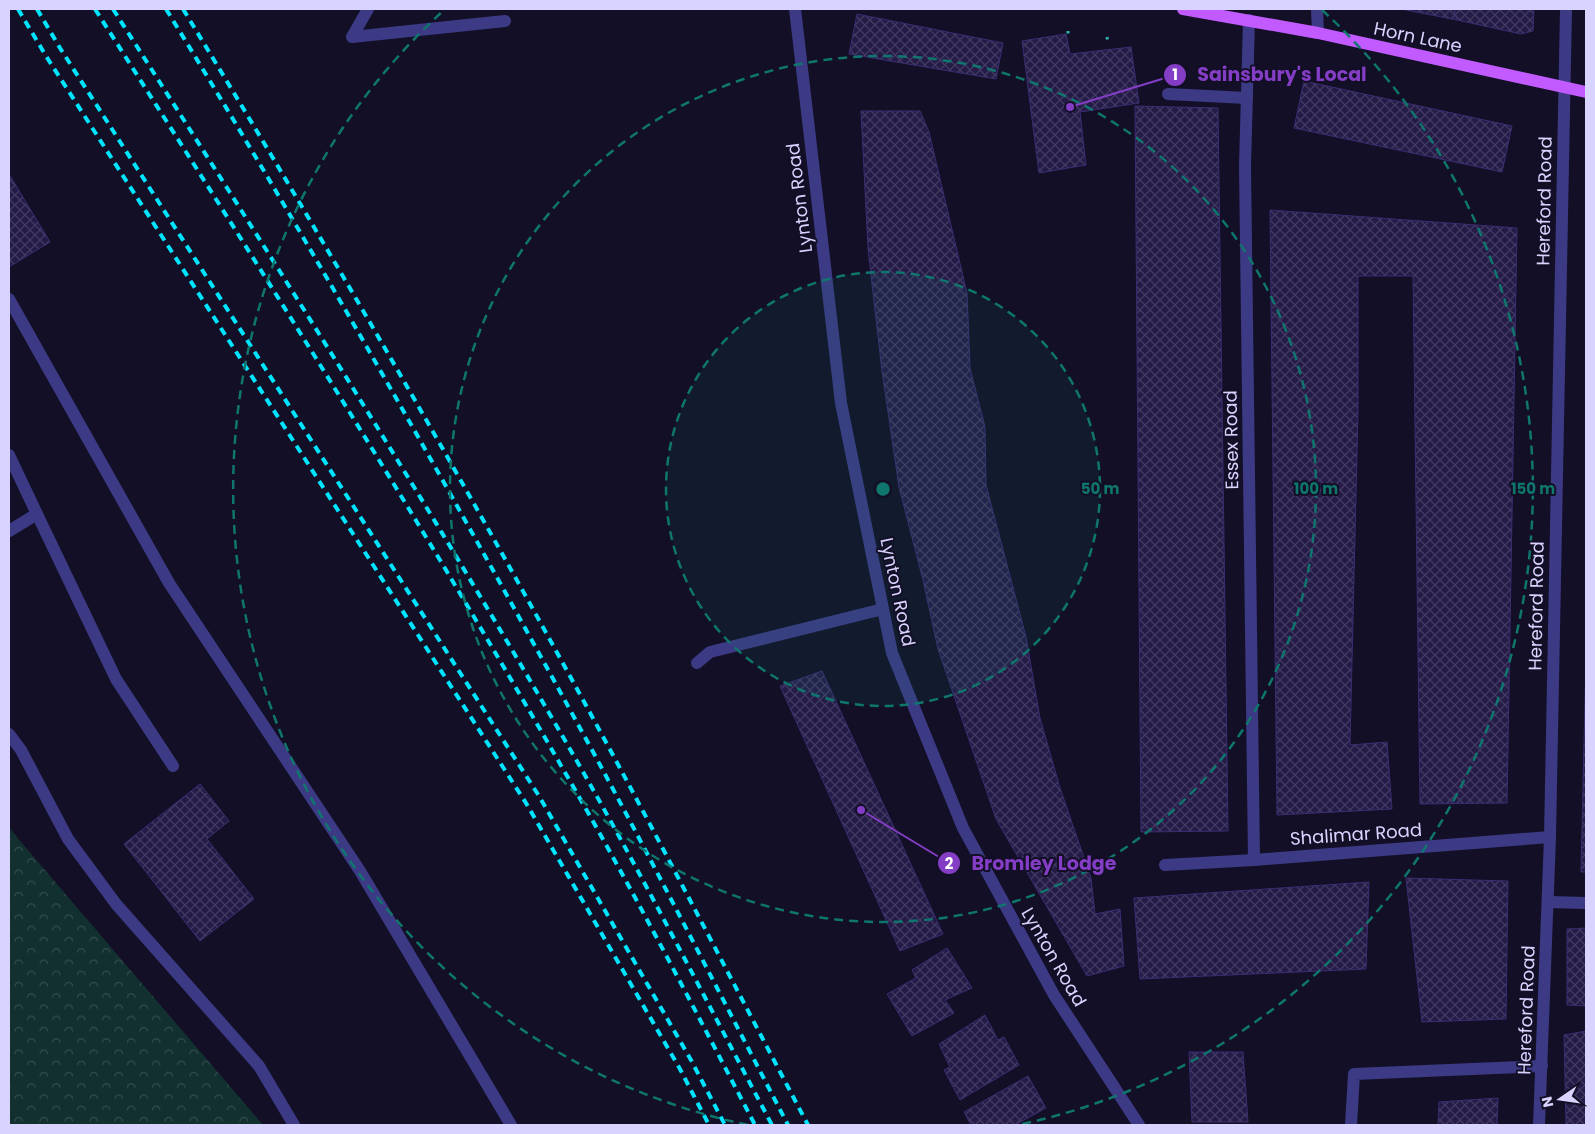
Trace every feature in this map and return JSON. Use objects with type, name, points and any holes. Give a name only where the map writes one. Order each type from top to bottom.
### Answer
[{"type":"main road","name":"Horn Lane","points":[[1183,9],[1318,32],[1586,92]]},
{"type":"street","points":[[368,9],[352,37],[505,21]]},
{"type":"street","name":"Lynton Road","points":[[794,9],[841,403],[892,653],[963,828],[1054,995],[1139,1125]]},
{"type":"street","points":[[1317,9],[1318,32]]},
{"type":"street","name":"Hereford Road","points":[[1539,1125],[1550,836],[1566,9]]},
{"type":"street","name":"Essex Road","points":[[1249,20],[1245,166],[1254,860]]},
{"type":"street","points":[[1168,94],[1247,98]]},
{"type":"street","points":[[9,299],[169,583],[360,871],[511,1125]]},
{"type":"street","points":[[9,455],[116,679],[173,766]]},
{"type":"street","points":[[9,531],[38,514]]},
{"type":"street","points":[[697,663],[710,652],[883,610]]},
{"type":"street","points":[[9,734],[21,750],[68,839],[116,904],[258,1066],[294,1125]]},
{"type":"street","name":"Shalimar Road","points":[[1165,865],[1254,860],[1550,836]]},
{"type":"street","points":[[1548,902],[1586,902]]},
{"type":"street","points":[[1351,1125],[1354,1074],[1542,1066]]},
{"type":"path","points":[[1068,31],[1068,36]]},
{"type":"path","points":[[1107,37],[1108,43]]},
{"type":"green space","points":[[9,827],[21,842],[263,1125],[9,1125]]},
{"type":"building","points":[[1401,9],[1454,9],[1457,20]]},
{"type":"building","points":[[1454,9],[1534,9],[1533,31],[1521,34],[1457,20]]},
{"type":"building","points":[[857,14],[1003,43],[996,79],[849,54]]},
{"type":"building","points":[[1066,34],[1070,54],[1131,47],[1139,103],[1080,112],[1086,165],[1039,173],[1022,41]]},
{"type":"building","points":[[1304,81],[1512,126],[1502,172],[1294,128]]},
{"type":"building","points":[[1135,106],[1218,108],[1228,831],[1141,832]]},
{"type":"building","points":[[861,111],[920,111],[929,132],[967,293],[970,368],[985,427],[986,485],[1026,637],[1040,718],[1060,788],[1091,878],[1095,914],[1120,909],[1124,966],[1087,976],[996,819],[938,649],[923,580],[899,487],[882,371],[868,249]]},
{"type":"building","points":[[9,174],[50,242],[9,267]]},
{"type":"building","points":[[1270,210],[1517,228],[1507,803],[1420,804],[1413,276],[1358,276],[1358,412],[1350,745],[1387,742],[1392,809],[1277,815]]},
{"type":"building","points":[[1586,658],[1586,872],[1581,872]]},
{"type":"building","points":[[822,671],[943,934],[900,951],[780,686]]},
{"type":"building","points":[[200,784],[229,821],[207,839],[254,899],[200,941],[124,844]]},
{"type":"building","points":[[1406,878],[1508,881],[1506,1019],[1422,1022]]},
{"type":"building","points":[[1369,882],[1366,969],[1140,979],[1134,898]]},
{"type":"building","points":[[1586,928],[1586,1006],[1567,1005],[1567,929]]},
{"type":"building","points":[[947,948],[972,988],[945,1000],[954,1013],[912,1036],[887,994],[916,978],[912,970]]},
{"type":"building","points":[[985,1015],[998,1040],[1004,1037],[1019,1065],[960,1100],[944,1070],[950,1067],[939,1044]]},
{"type":"building","points":[[1586,1031],[1586,1125],[1566,1125],[1564,1035]]},
{"type":"building","points":[[1189,1052],[1243,1052],[1248,1122],[1192,1122]]},
{"type":"building","points":[[1028,1076],[1046,1108],[1015,1125],[971,1125],[964,1112]]},
{"type":"building","points":[[1498,1098],[1497,1125],[1438,1125],[1439,1102]]},
{"type":"railway","points":[[18,9],[46,56],[526,803],[680,1069],[709,1125]]},
{"type":"railway","points":[[37,9],[60,48],[539,796],[691,1060],[725,1125]]},
{"type":"railway","points":[[95,9],[334,386],[507,673],[613,857],[755,1125]]},
{"type":"railway","points":[[113,9],[350,383],[466,572],[578,763],[628,853],[772,1125]]},
{"type":"railway","points":[[166,9],[384,376],[489,562],[617,797],[788,1125]]},
{"type":"railway","points":[[183,9],[346,282],[504,558],[632,791],[808,1125]]},
{"type":"place","name":"Sainsbury's Local","points":[[1070,107]]},
{"type":"place","name":"Bromley Lodge","points":[[861,810]]}]
